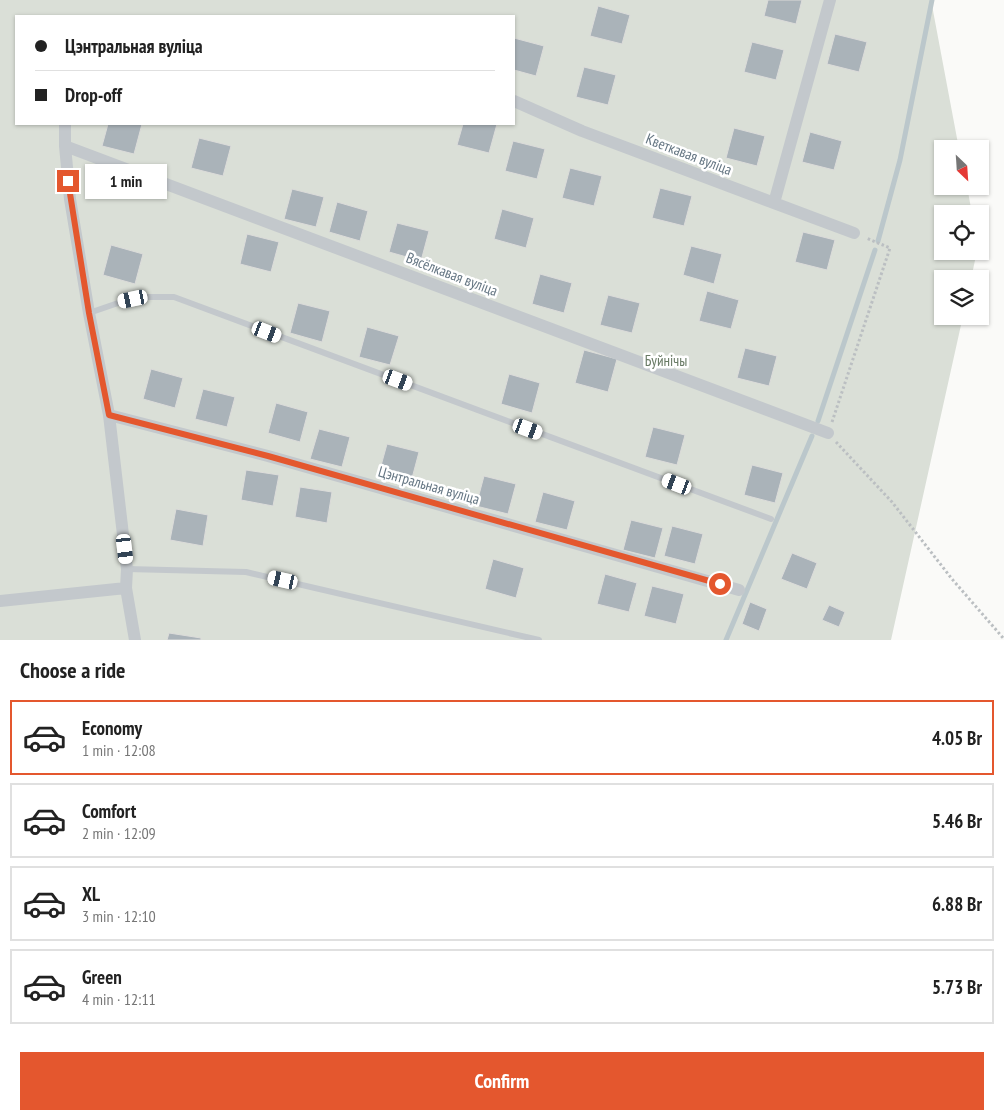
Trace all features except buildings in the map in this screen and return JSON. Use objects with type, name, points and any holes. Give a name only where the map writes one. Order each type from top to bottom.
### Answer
[{"type":"street","points":[[774,203],[830,0]]},
{"type":"street","name":"Кветкавая вуліца","points":[[515,101],[582,131],[854,233]]},
{"type":"street","points":[[66,125],[65,146],[70,199],[89,313],[109,415],[127,569],[126,588],[135,640]]},
{"type":"street","name":"Вясёлкавая вуліца","points":[[65,146],[828,434]]},
{"type":"street","name":"Цэнтральная вуліца","points":[[109,415],[268,456],[739,590]]},
{"type":"street","points":[[0,601],[126,588]]},
{"type":"lane","points":[[89,313],[121,302],[144,297],[174,297],[770,518]]},
{"type":"lane","points":[[127,569],[246,572],[539,640]]},
{"type":"path","points":[[854,233],[890,248],[828,434],[892,502],[952,580],[1004,640]]},
{"type":"green space","name":"Буйнічы","points":[[0,0],[931,0],[957,140],[934,140],[934,195],[969,195],[970,205],[934,205],[934,260],[975,260],[973,270],[934,270],[934,325],[961,325],[891,640],[0,640]]},
{"type":"waterway","points":[[878,241],[900,160],[932,0]]},
{"type":"waterway","points":[[818,421],[875,250]]},
{"type":"waterway","points":[[726,640],[812,436]]},
{"type":"route","points":[[68,181],[89,313],[109,415],[268,456],[720,584]]}]
